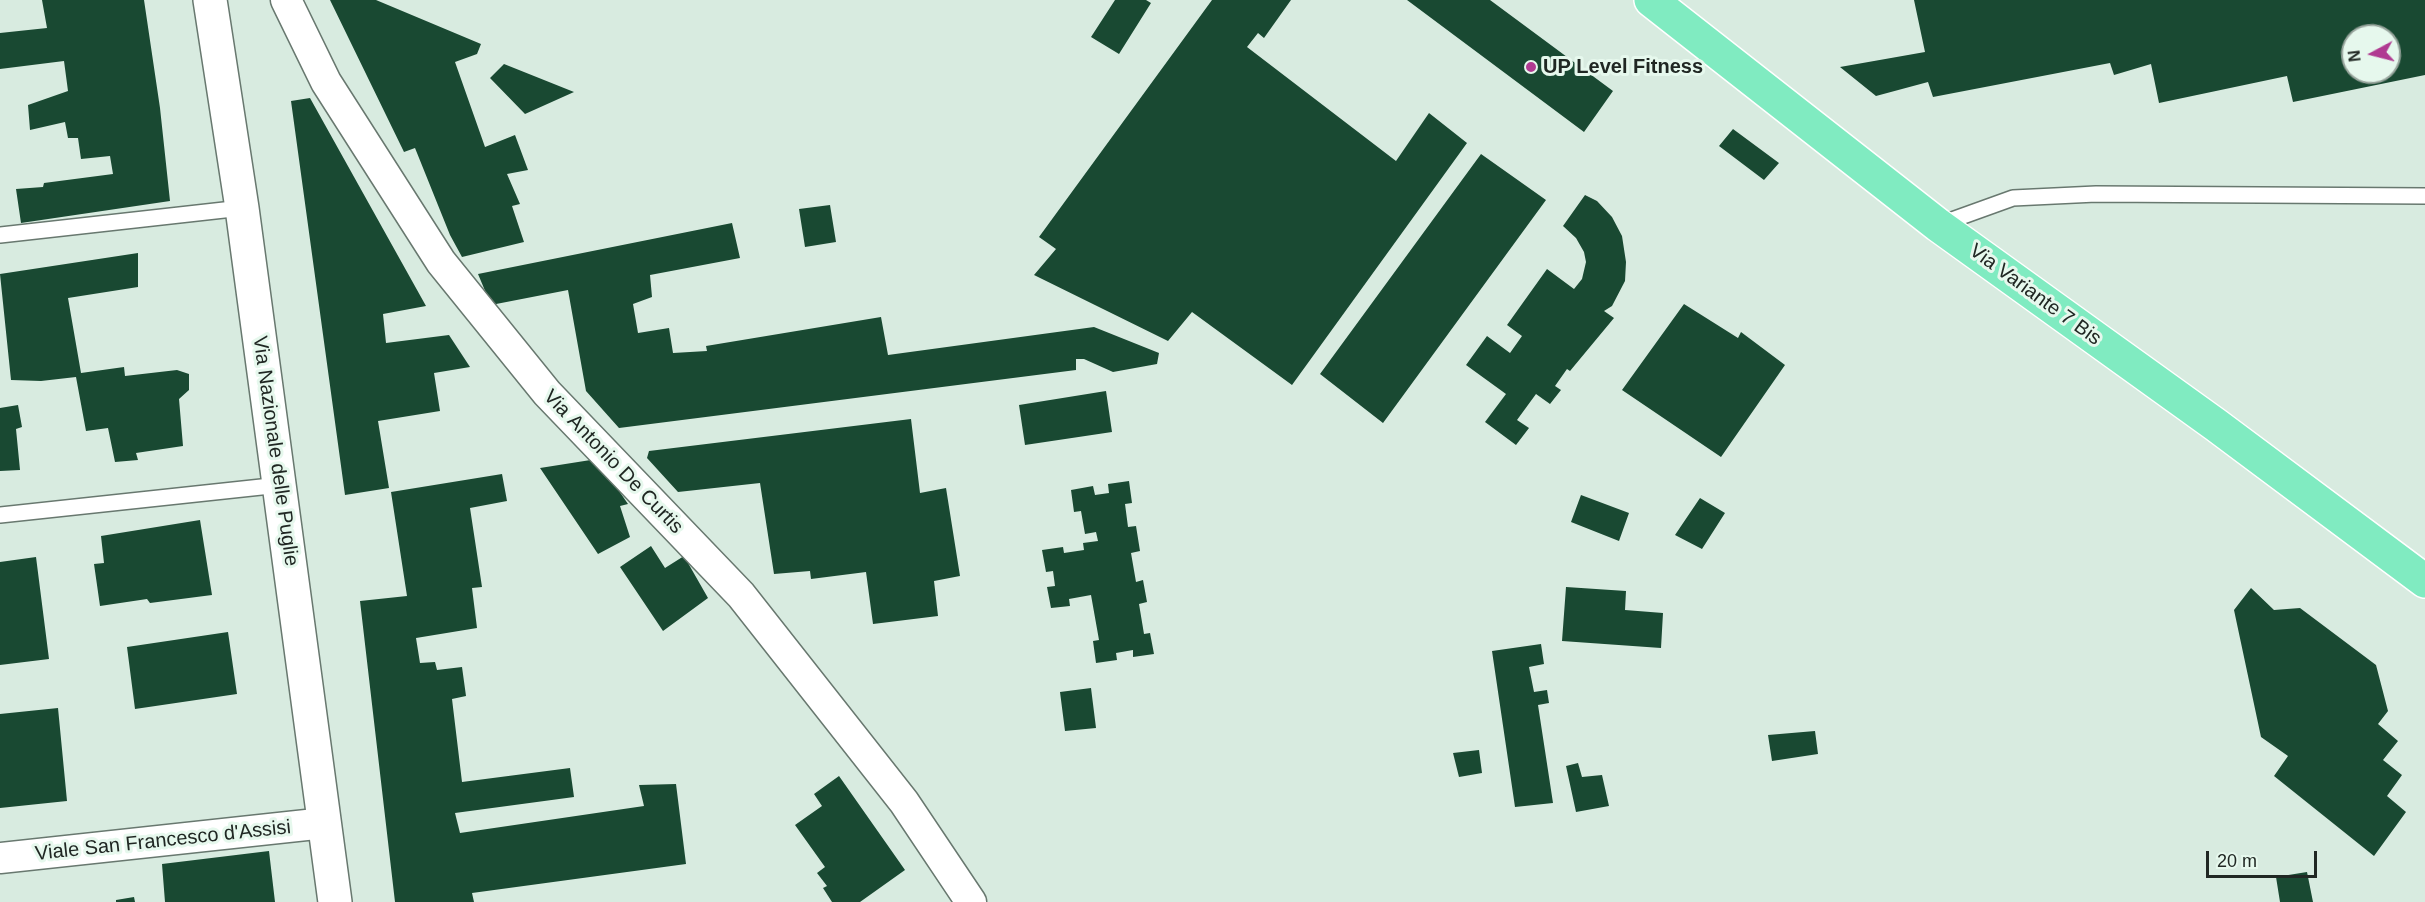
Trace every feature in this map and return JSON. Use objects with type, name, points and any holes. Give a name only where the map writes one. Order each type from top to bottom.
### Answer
[{"type":"main road","name":"Via Nazionale delle Puglie","points":[[210,0],[242,207],[335,902]]},
{"type":"main road","name":"Via Variante 7 Bis","points":[[1651,0],[1938,225],[2217,425],[2425,581]]},
{"type":"street","name":"Via Antonio De Curtis","points":[[286,0],[326,82],[441,262],[547,393],[741,595],[904,802],[971,902]]},
{"type":"street","name":"Viale San Francesco d'Assisi","points":[[0,858],[325,823]]},
{"type":"lane","points":[[1938,225],[2013,198],[2096,194],[2425,196]]},
{"type":"lane","points":[[0,235],[242,207]]},
{"type":"lane","points":[[0,515],[280,485]]},
{"type":"building","points":[[42,0],[144,0],[160,108],[170,201],[21,223],[16,189],[43,187],[44,183],[113,174],[110,156],[81,159],[78,138],[68,138],[65,122],[30,130],[28,105],[68,91],[64,61],[0,69],[0,33],[47,28]]},
{"type":"building","points":[[330,0],[376,0],[481,44],[477,54],[455,62],[485,147],[515,135],[528,170],[507,174],[520,204],[512,206],[524,242],[462,257],[450,235],[415,148],[404,152]]},
{"type":"building","points":[[1115,0],[1146,0],[1151,3],[1119,54],[1091,37]]},
{"type":"building","points":[[1212,0],[1291,0],[1264,38],[1258,33],[1247,47],[1396,161],[1429,113],[1467,143],[1292,385],[1192,312],[1168,341],[1034,275],[1056,249],[1039,237]]},
{"type":"building","points":[[1407,0],[1490,0],[1613,91],[1584,132]]},
{"type":"building","points":[[1914,0],[2425,0],[2425,75],[2401,80],[2401,24],[2341,24],[2341,84],[2381,84],[2293,102],[2287,76],[2159,103],[2151,64],[2114,75],[2110,63],[1933,97],[1928,82],[1876,96],[1840,67],[1925,52]]},
{"type":"building","points":[[504,64],[574,92],[525,114],[490,78]]},
{"type":"building","points":[[310,98],[426,306],[383,314],[386,343],[449,335],[470,367],[434,373],[440,411],[378,421],[389,488],[345,495],[291,101]]},
{"type":"building","points":[[1733,129],[1779,163],[1764,180],[1719,146]]},
{"type":"building","points":[[1481,154],[1546,200],[1383,423],[1320,374]]},
{"type":"building","points":[[1585,195],[1597,201],[1612,217],[1622,236],[1626,262],[1625,281],[1612,306],[1604,311],[1614,318],[1570,371],[1567,369],[1555,386],[1561,390],[1550,404],[1536,394],[1517,420],[1529,428],[1516,445],[1485,422],[1506,394],[1466,365],[1487,336],[1510,353],[1522,336],[1507,325],[1547,269],[1574,289],[1582,279],[1586,262],[1584,252],[1576,238],[1563,226]]},
{"type":"building","points":[[830,205],[836,242],[805,247],[799,209]]},
{"type":"building","points":[[732,223],[740,258],[650,275],[652,297],[633,304],[638,333],[669,328],[673,353],[707,351],[706,346],[881,317],[888,355],[1094,327],[1159,353],[1157,364],[1113,372],[1084,359],[1076,359],[1076,370],[619,428],[586,391],[568,290],[491,305],[478,274]]},
{"type":"building","points":[[138,253],[138,287],[68,298],[81,373],[124,367],[125,376],[177,370],[189,374],[189,390],[179,399],[183,446],[136,453],[138,460],[115,462],[108,428],[86,431],[76,377],[41,381],[11,380],[0,274]]},
{"type":"building","points":[[1684,304],[1738,338],[1741,332],[1785,365],[1721,457],[1622,390]]},
{"type":"building","points":[[1106,391],[1112,432],[1025,445],[1019,405]]},
{"type":"building","points":[[18,405],[22,427],[16,429],[20,470],[0,471],[0,408]]},
{"type":"building","points":[[911,419],[920,493],[946,488],[960,576],[934,581],[938,616],[873,624],[866,572],[811,579],[810,571],[774,574],[760,483],[678,492],[647,458],[649,451]]},
{"type":"building","points":[[597,459],[628,504],[620,506],[630,537],[598,554],[540,468]]},
{"type":"building","points":[[502,474],[507,501],[470,508],[482,587],[472,588],[477,628],[416,638],[420,663],[435,662],[437,670],[462,667],[466,696],[452,699],[462,782],[570,768],[574,797],[455,813],[460,833],[644,806],[639,785],[676,784],[686,864],[472,893],[474,902],[395,902],[360,601],[407,596],[391,492]]},
{"type":"building","points":[[1129,481],[1132,503],[1125,504],[1128,527],[1136,526],[1140,551],[1131,553],[1136,582],[1143,580],[1147,602],[1139,604],[1144,634],[1150,633],[1154,654],[1133,657],[1133,650],[1116,653],[1117,660],[1096,663],[1093,641],[1099,640],[1091,595],[1069,599],[1070,606],[1051,608],[1047,587],[1055,586],[1053,571],[1046,572],[1042,550],[1063,547],[1064,553],[1084,550],[1083,543],[1098,541],[1096,532],[1085,534],[1081,511],[1074,512],[1071,490],[1093,486],[1095,495],[1109,493],[1108,484]]},
{"type":"building","points":[[1581,495],[1629,513],[1619,541],[1571,522]]},
{"type":"building","points":[[1700,498],[1725,513],[1702,549],[1675,535]]},
{"type":"building","points":[[200,520],[212,595],[150,603],[147,599],[100,606],[94,564],[104,563],[101,536]]},
{"type":"building","points":[[651,546],[665,568],[684,556],[708,598],[663,631],[620,567]]},
{"type":"building","points":[[36,557],[49,659],[0,665],[0,562]]},
{"type":"building","points":[[1566,587],[1626,591],[1625,610],[1663,613],[1661,648],[1562,641]]},
{"type":"building","points":[[2251,588],[2274,610],[2300,608],[2376,665],[2388,711],[2378,724],[2398,741],[2383,760],[2402,775],[2387,796],[2406,812],[2374,856],[2274,776],[2288,756],[2261,737],[2234,610]]},
{"type":"building","points":[[228,632],[237,694],[135,709],[127,647]]},
{"type":"building","points":[[1541,644],[1544,664],[1529,667],[1534,692],[1547,690],[1549,703],[1538,705],[1553,803],[1515,807],[1492,651]]},
{"type":"building","points":[[1091,688],[1096,728],[1065,731],[1060,692]]},
{"type":"building","points":[[58,708],[67,801],[0,808],[0,714]]},
{"type":"building","points":[[1815,731],[1818,754],[1772,761],[1768,735]]},
{"type":"building","points":[[1479,750],[1482,773],[1459,777],[1453,753]]},
{"type":"building","points":[[1578,763],[1582,777],[1602,775],[1609,806],[1576,812],[1566,766]]},
{"type":"building","points":[[839,776],[905,870],[860,902],[832,902],[823,888],[827,886],[817,873],[825,867],[795,825],[822,806],[814,794]]},
{"type":"building","points":[[269,851],[275,902],[165,902],[162,864]]},
{"type":"building","points":[[2307,872],[2313,902],[2280,902],[2276,877]]},
{"type":"building","points":[[134,897],[135,902],[116,902],[116,900]]},
{"type":"place","name":"UP Level Fitness","points":[[1531,67]]}]
